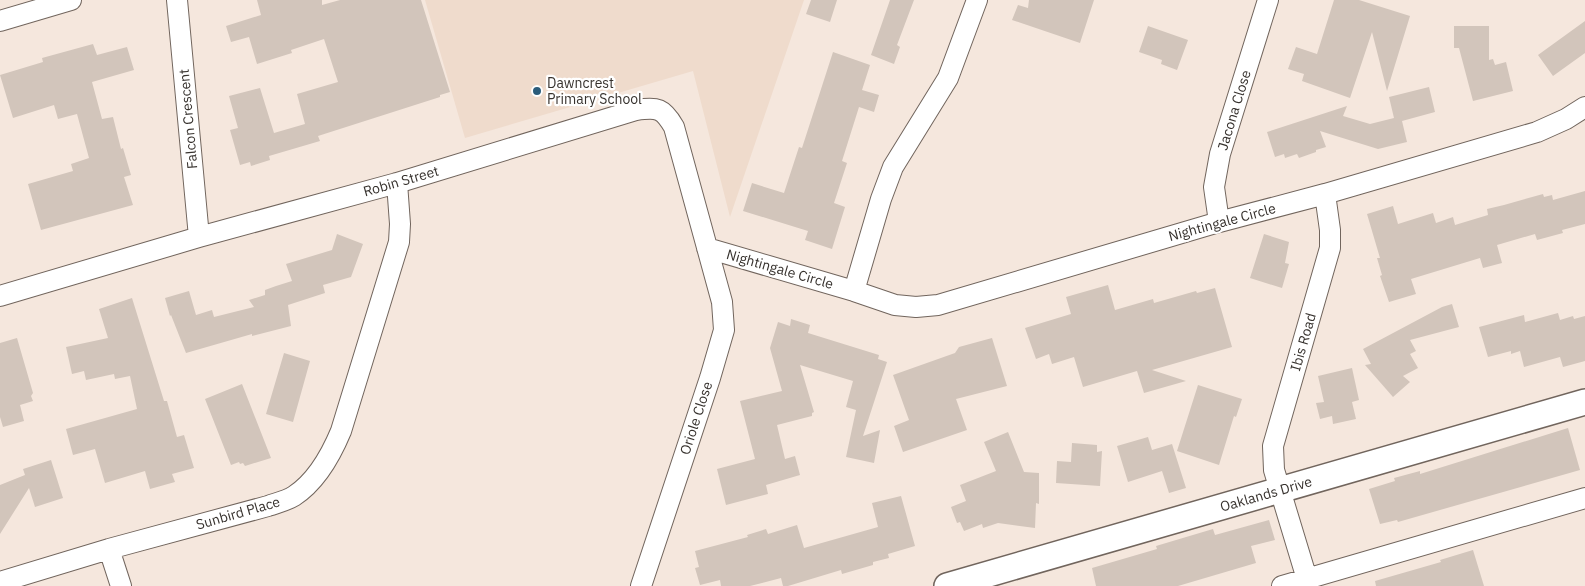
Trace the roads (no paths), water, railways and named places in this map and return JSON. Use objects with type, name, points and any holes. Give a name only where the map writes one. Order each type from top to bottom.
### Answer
[{"type":"street","points":[[0,20],[71,0]]},
{"type":"street","name":"Falcon Crescent","points":[[177,0],[198,238]]},
{"type":"street","points":[[854,291],[881,200],[893,168],[948,78],[977,0]]},
{"type":"street","name":"Jacona Close","points":[[1219,222],[1214,187],[1220,154],[1268,0]]},
{"type":"street","name":"Nightingale Circle","points":[[707,248],[896,305],[916,307],[938,305],[1219,222],[1325,194],[1537,132],[1566,119],[1585,107]]},
{"type":"street","name":"Robin Street","points":[[0,296],[198,238],[397,183],[636,110],[654,108],[666,113],[674,127],[707,248]]},
{"type":"street","name":"Sunbird Place","points":[[0,582],[110,549],[268,506],[293,496],[314,478],[332,452],[341,431],[399,242],[400,224],[397,183]]},
{"type":"street","name":"Ibis Road","points":[[1307,579],[1274,470],[1273,446],[1330,248],[1330,230],[1325,194]]},
{"type":"street","name":"Oriole Close","points":[[641,586],[724,330],[722,302],[707,248]]},
{"type":"street","name":"Oaklands Drive","points":[[947,586],[1585,402]]},
{"type":"street","points":[[1282,586],[1585,498]]},
{"type":"street","points":[[110,549],[121,586]]},
{"type":"place","name":"Dawncrest Primary School","points":[[537,91]]}]
